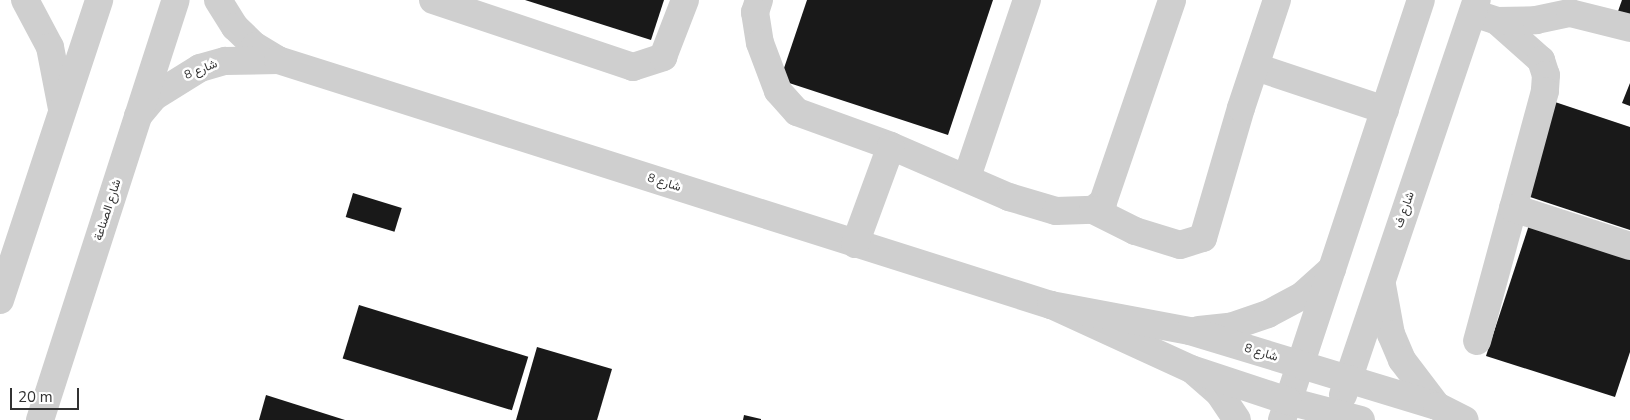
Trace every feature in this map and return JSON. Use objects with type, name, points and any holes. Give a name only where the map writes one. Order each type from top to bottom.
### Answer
[{"type":"street","points":[[25,0],[50,47],[62,114]]},
{"type":"street","points":[[0,300],[99,0]]},
{"type":"street","name":"شارع الصناعة","points":[[40,420],[176,0]]},
{"type":"street","name":"شارع 8","points":[[218,0],[235,27],[254,46],[278,60],[1051,305],[1190,331],[1437,406],[1465,420]]},
{"type":"street","points":[[433,0],[633,67],[663,57],[685,0]]},
{"type":"street","points":[[759,0],[755,12],[760,43],[778,91],[797,112],[892,146],[967,177],[1009,197],[1056,211],[1093,210],[1135,231],[1180,245],[1203,238],[1241,108],[1277,0]]},
{"type":"street","points":[[967,177],[1027,0]]},
{"type":"street","points":[[1093,210],[1103,202],[1109,190],[1172,0]]},
{"type":"street","points":[[1285,411],[1421,0]]},
{"type":"street","points":[[1482,11],[1558,8],[1630,28]]},
{"type":"street","points":[[1477,341],[1546,75],[1541,60],[1482,11]]},
{"type":"street","name":"شارع ف","points":[[1344,418],[1348,378],[1382,277],[1482,11]]},
{"type":"street","name":"شارع 8","points":[[138,116],[162,91],[200,68],[225,61],[278,60]]},
{"type":"street","points":[[1256,67],[1385,110]]},
{"type":"street","points":[[854,244],[892,146]]},
{"type":"street","points":[[1513,208],[1630,246]]},
{"type":"street","points":[[1190,331],[1230,327],[1268,314],[1303,295],[1333,268]]},
{"type":"street","points":[[1382,277],[1391,334],[1407,368],[1437,406]]},
{"type":"street","name":"شارع 8","points":[[1051,305],[1285,411],[1344,418]]},
{"type":"street","points":[[1191,369],[1219,394],[1237,420]]},
{"type":"building","points":[[525,0],[664,0],[651,40]]},
{"type":"building","points":[[807,0],[993,0],[948,135],[780,80]]},
{"type":"building","points":[[1622,0],[1630,0],[1630,18],[1617,14]]},
{"type":"building","points":[[1630,83],[1630,106],[1622,103]]},
{"type":"building","points":[[1552,101],[1630,127],[1630,230],[1521,194]]},
{"type":"building","points":[[353,193],[402,208],[394,232],[346,217]]},
{"type":"building","points":[[1529,225],[1630,258],[1630,352],[1615,397],[1486,356]]},
{"type":"building","points":[[359,305],[528,357],[512,410],[343,359]]},
{"type":"building","points":[[537,347],[612,369],[597,420],[516,420]]},
{"type":"building","points":[[266,395],[345,420],[259,420]]},
{"type":"building","points":[[744,415],[761,419],[761,420],[743,420]]}]
